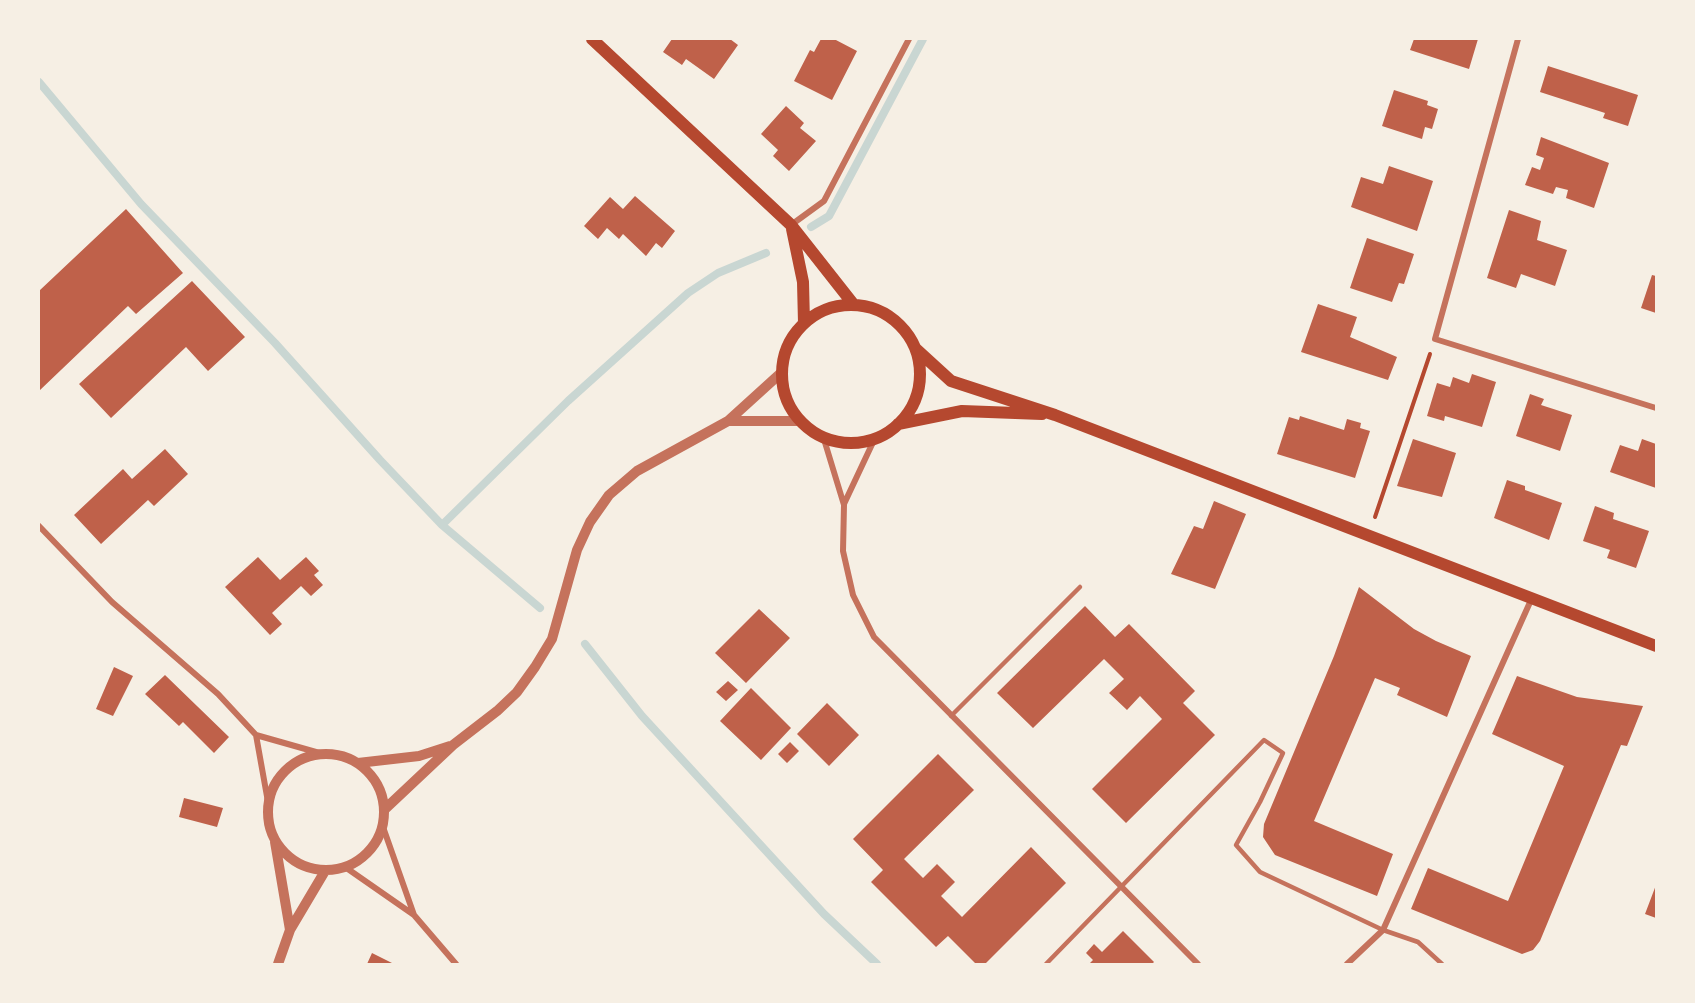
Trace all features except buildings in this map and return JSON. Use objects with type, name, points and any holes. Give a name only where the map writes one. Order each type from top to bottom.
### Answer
[{"type":"main road","points":[[592,39],[791,225],[854,305]]},
{"type":"main road","points":[[791,225],[803,282],[804,323]]},
{"type":"main road","points":[[916,349],[920,369],[918,389],[911,408],[898,424],[876,438],[858,442],[840,442],[823,436],[801,421],[790,406],[784,389],[782,372],[785,353],[792,337],[804,323],[836,306],[854,305],[874,308],[891,318],[906,332],[916,349],[951,381],[1055,415],[1531,600],[1656,646]]},
{"type":"main road","points":[[898,424],[962,411],[1055,415]]},
{"type":"street","points":[[791,225],[824,201],[909,39]]},
{"type":"street","points":[[1518,39],[1435,339],[1656,408]]},
{"type":"street","points":[[385,809],[453,745],[504,705],[535,667],[552,639],[577,550],[590,522],[609,495],[637,471],[728,421],[782,372]]},
{"type":"street","points":[[728,421],[801,421]]},
{"type":"street","points":[[823,436],[844,505],[843,551],[853,595],[874,637],[1198,964]]},
{"type":"street","points":[[844,505],[876,438]]},
{"type":"street","points":[[39,526],[112,602],[218,694],[256,735],[323,754],[342,756],[358,763],[376,783],[385,809],[383,827],[375,845],[362,858],[345,867],[325,871],[306,867],[288,857],[275,841]]},
{"type":"street","points":[[1347,964],[1383,930],[1531,600]]},
{"type":"street","points":[[256,735],[268,802],[268,822],[275,841],[290,930]]},
{"type":"street","points":[[358,763],[419,756],[453,745]]},
{"type":"street","points":[[268,802],[275,784],[287,768],[304,758],[323,754]]},
{"type":"street","points":[[383,827],[414,915]]},
{"type":"street","points":[[345,867],[414,915],[456,964]]},
{"type":"street","points":[[278,964],[290,930],[325,871]]},
{"type":"lane","points":[[951,716],[1080,587]]},
{"type":"lane","points":[[1046,964],[1120,885],[1264,740],[1282,753],[1260,802],[1236,844],[1260,872],[1383,930],[1418,942],[1442,964]]},
{"type":"path","points":[[1368,537],[1435,339]]},
{"type":"waterway","points":[[811,227],[829,216],[923,39]]},
{"type":"waterway","points":[[39,82],[141,204],[275,343],[380,460],[442,525],[540,608]]},
{"type":"waterway","points":[[442,525],[568,401],[688,293],[718,273],[766,253]]},
{"type":"waterway","points":[[585,644],[642,716],[824,914],[877,964]]}]
